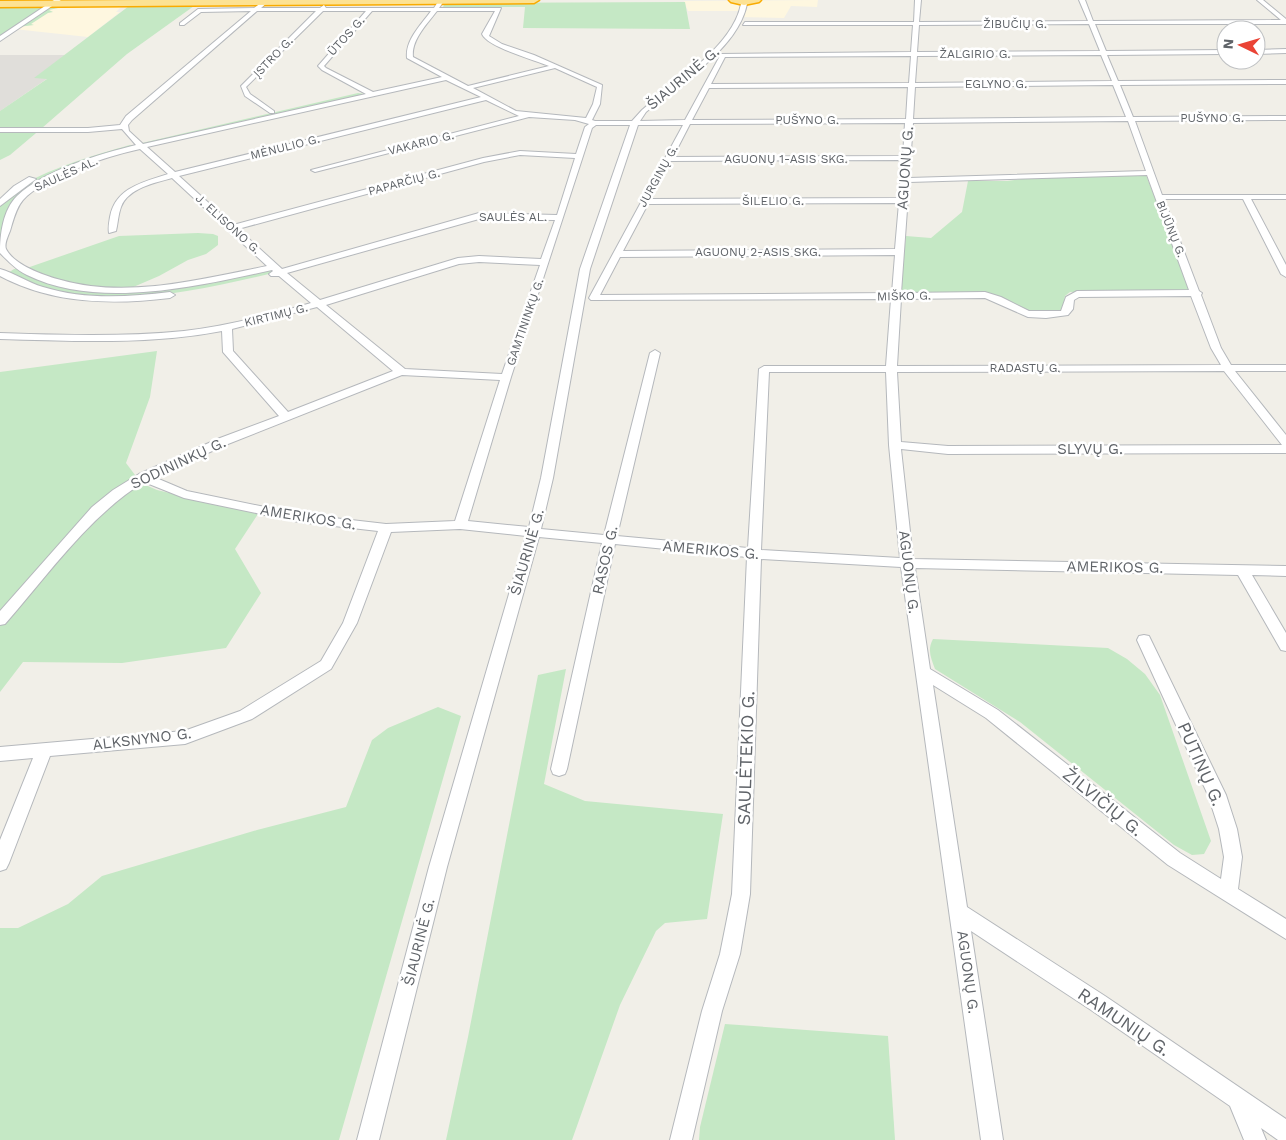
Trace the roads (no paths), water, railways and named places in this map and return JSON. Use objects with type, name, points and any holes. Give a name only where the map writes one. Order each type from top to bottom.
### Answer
[{"type":"highway","points":[[0,4],[55,2],[330,2],[438,4],[534,0]]},
{"type":"highway","points":[[734,0],[744,2],[756,0]]},
{"type":"street","name":"AGUONŲ G.","points":[[918,0],[891,368],[895,445],[907,564],[992,1140]]},
{"type":"street","name":"BIJŪNŲ G.","points":[[1082,0],[1093,23],[1103,53],[1139,140],[1158,197],[1197,294],[1216,348],[1227,367],[1286,443]]},
{"type":"street","name":"ŽIBUČIŲ G.","points":[[1260,0],[1286,22]]},
{"type":"street","points":[[0,38],[55,2]]},
{"type":"street","points":[[0,130],[88,130],[124,127],[129,118],[265,2]]},
{"type":"street","name":"ĮSTRO G.","points":[[272,112],[246,95],[244,88],[330,2]]},
{"type":"street","points":[[182,24],[200,10],[371,9],[438,4],[499,9],[485,34],[486,37],[500,45],[556,66]]},
{"type":"street","name":"PUŠYNO G.","points":[[438,4],[412,42],[408,52],[410,58],[466,88],[526,116],[635,122],[1286,118]]},
{"type":"street","name":"ŠIAURINĖ G.","points":[[368,1140],[438,867],[534,532],[547,478],[585,269],[635,122],[644,111],[728,38],[744,15],[744,4]]},
{"type":"street","name":"ŪTOS G.","points":[[368,93],[321,66],[371,9]]},
{"type":"street","name":"ŽIBUČIŲ G.","points":[[745,24],[917,25],[1286,22]]},
{"type":"street","name":"ŽALGIRIO G.","points":[[724,55],[1216,52]]},
{"type":"street","points":[[1266,52],[1286,52]]},
{"type":"street","name":"JURGINŲ G.","points":[[594,298],[724,55]]},
{"type":"street","points":[[466,88],[556,66]]},
{"type":"street","name":"GAMTININKŲ G.","points":[[460,525],[506,377],[600,93],[600,86],[556,66]]},
{"type":"street","name":"SAULĖS AL.","points":[[0,203],[17,188],[53,169],[100,152],[444,76]]},
{"type":"street","name":"EGLYNO G.","points":[[706,86],[1286,82]]},
{"type":"street","name":"SAULĖS AL.","points":[[278,270],[171,287],[126,290],[75,286],[31,274],[2,250],[1,243],[13,209],[20,198],[46,180],[80,165],[139,144],[272,112],[368,93]]},
{"type":"street","name":"MĖNULIO G.","points":[[112,231],[118,205],[124,196],[138,187],[173,175],[486,98]]},
{"type":"street","name":"VAKARIO G.","points":[[315,170],[526,116]]},
{"type":"street","name":"J. ELISONO G.","points":[[124,127],[126,132],[278,270],[401,372]]},
{"type":"street","name":"PAPARČIŲ G.","points":[[232,228],[483,160],[520,154],[578,156]]},
{"type":"street","name":"AGUONŲ 1-ASIS SKG.","points":[[667,160],[906,158]]},
{"type":"street","points":[[904,180],[1006,178],[1042,174],[1150,173]]},
{"type":"street","points":[[1158,197],[1286,198]]},
{"type":"street","points":[[1246,198],[1286,274]]},
{"type":"street","name":"ŠILELIO G.","points":[[644,202],[903,200]]},
{"type":"street","name":"SAULĖS AL.","points":[[0,272],[25,284],[60,294],[99,298],[148,298],[212,288],[479,216],[560,218]]},
{"type":"street","name":"AGUONŲ 2-ASIS SKG.","points":[[617,254],[899,252]]},
{"type":"street","name":"KIRTIMŲ G.","points":[[0,336],[112,339],[158,337],[228,327],[320,304],[458,261],[545,262]]},
{"type":"street","points":[[0,272],[19,266]]},
{"type":"street","name":"MIŠKO G.","points":[[594,298],[985,295],[1000,300],[1025,313],[1045,315],[1064,313],[1068,309],[1069,299],[1077,294],[1197,294]]},
{"type":"street","points":[[228,327],[226,339],[228,352],[286,417]]},
{"type":"street","name":"RASOS G.","points":[[560,769],[609,540],[654,353]]},
{"type":"street","name":"RADASTŲ G.","points":[[764,369],[1286,368]]},
{"type":"street","name":"SAULĖTEKIO G.","points":[[681,1140],[712,1011],[730,954],[741,894],[754,554],[764,369]]},
{"type":"street","points":[[401,372],[411,374],[506,377]]},
{"type":"street","name":"SODININKŲ G.","points":[[0,620],[97,510],[117,493],[143,477],[224,441],[401,372]]},
{"type":"street","name":"SLYVŲ G.","points":[[895,445],[948,450],[1286,449]]},
{"type":"street","name":"AMERIKOS G.","points":[[143,477],[184,494],[299,518],[386,528],[460,525],[754,554],[907,564],[1286,571]]},
{"type":"street","name":"ALKSNYNO G.","points":[[0,754],[185,737],[246,715],[326,665],[350,623],[386,528]]},
{"type":"street","points":[[1242,570],[1286,646]]},
{"type":"street","name":"PUTINŲ G.","points":[[1144,640],[1217,795],[1228,829],[1233,857],[1228,893]]},
{"type":"street","name":"ŽILVIČIŲ G.","points":[[922,671],[992,714],[1174,859],[1286,930]]},
{"type":"street","points":[[0,863],[44,750]]},
{"type":"street","name":"RAMUNIŲ G.","points":[[960,913],[1286,1132]]},
{"type":"street","points":[[1238,1100],[1255,1140]]}]
